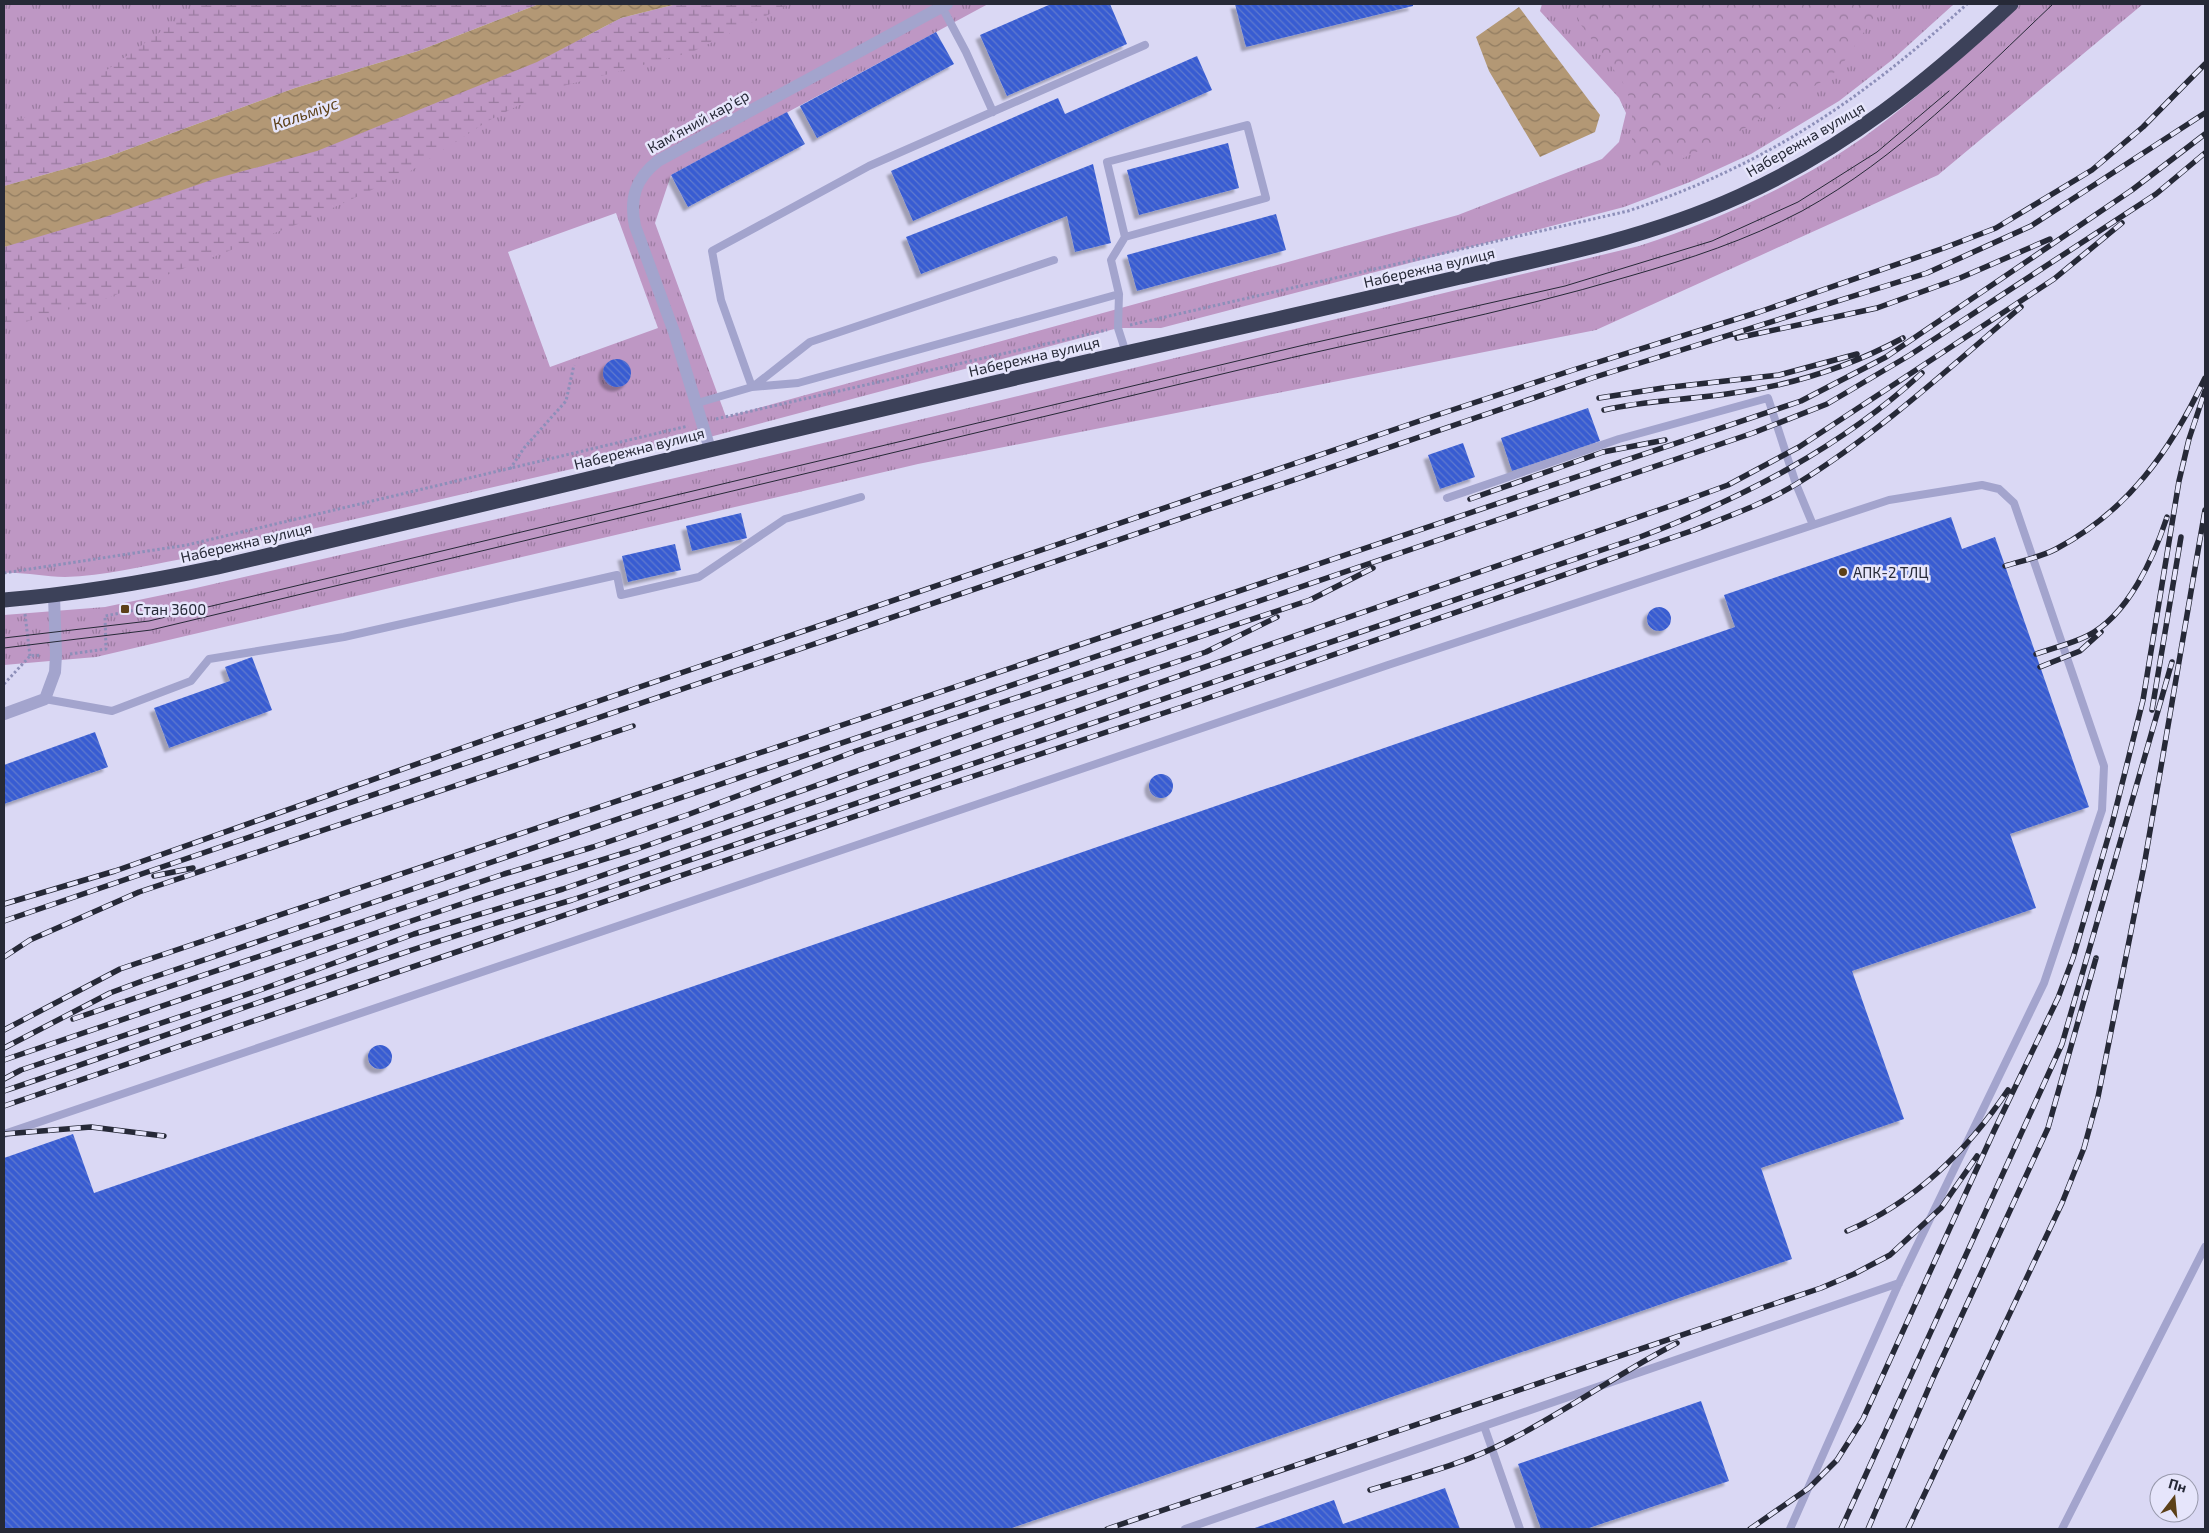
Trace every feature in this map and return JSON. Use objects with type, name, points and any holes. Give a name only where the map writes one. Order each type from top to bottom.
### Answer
[{"type":"highway","name":"Набережна вулиця","points":[[4,600],[54,596],[142,583],[218,567],[710,449],[1536,260],[1636,234],[1707,210],[1787,173],[1860,130],[1913,90],[2011,4]]},
{"type":"street","name":"Кам'яний кар'єр","points":[[710,449],[694,404],[674,332],[635,226],[632,211],[633,196],[638,182],[646,170],[658,161],[944,5]]},
{"type":"street","points":[[4,714],[45,699],[55,672],[54,596]]},
{"type":"lane","points":[[944,5],[993,112]]},
{"type":"lane","points":[[752,387],[721,300],[712,251],[869,166],[1145,45]]},
{"type":"lane","points":[[1125,237],[1107,162],[1246,125],[1266,198],[1125,237],[1111,260],[1119,294],[1118,328],[1126,353]]},
{"type":"lane","points":[[752,387],[810,342],[1054,260]]},
{"type":"lane","points":[[694,404],[752,387],[798,383],[1119,294]]},
{"type":"lane","points":[[1447,498],[1619,439],[1768,398],[1796,484],[1813,525]]},
{"type":"lane","points":[[4,1134],[1388,665],[1813,525],[1890,500],[1982,485],[1999,489],[2014,503],[2104,766],[2102,810],[2044,983],[1899,1283],[1790,1529]]},
{"type":"lane","points":[[45,699],[112,710],[191,681],[210,660],[344,637],[617,575],[621,595],[699,577],[785,519],[861,497]]},
{"type":"lane","points":[[2062,1529],[2205,1248]]},
{"type":"lane","points":[[1185,1529],[1899,1283]]},
{"type":"lane","points":[[1484,1426],[1520,1529]]},
{"type":"path","points":[[4,573],[186,545],[701,423],[1628,211],[1695,188],[1784,143],[1842,106],[1897,65],[1967,4]]},
{"type":"path","points":[[510,468],[524,448],[566,401],[574,366]]},
{"type":"path","points":[[106,649],[105,616],[134,610]]},
{"type":"path","points":[[4,684],[30,656]]},
{"type":"green space","points":[[4,4],[539,4],[4,186]]},
{"type":"green space","points":[[200,4],[539,4],[418,51],[295,88],[107,157],[4,186],[4,125],[34,114],[70,96]]},
{"type":"green space","points":[[677,4],[988,4],[671,175],[655,223],[726,417],[1458,215],[1602,159],[1619,142],[1626,113],[1619,98],[1540,11],[1542,4],[1954,4],[1892,60],[1839,101],[1751,154],[1690,182],[1624,207],[1161,328],[1118,328],[706,438],[182,559],[94,575],[65,577],[4,573],[4,247]],"holes":[[[616,213],[658,328],[550,367],[508,252]]]},
{"type":"green space","points":[[677,4],[790,4],[692,52],[548,90],[488,121],[406,174],[298,224],[105,299],[4,328],[4,247],[105,217],[214,179],[317,151],[537,62],[621,18]]},
{"type":"green space","points":[[1572,4],[1883,4],[1843,63],[1831,76],[1735,134],[1668,165],[1656,168],[1644,166],[1635,157],[1632,147],[1632,116],[1629,97],[1622,81],[1581,25]]},
{"type":"green space","points":[[2020,4],[2143,4],[1938,175],[1596,330],[918,464],[96,657],[4,665],[4,615],[105,607],[196,588],[736,464],[1639,246],[1698,225],[1756,200],[1811,171],[1838,154],[1864,137],[1925,89]]},
{"type":"water","name":"Кальміус","points":[[539,4],[677,4],[621,18],[537,62],[317,151],[214,179],[105,217],[4,247],[4,186],[107,157],[295,88],[418,51]]},
{"type":"water","points":[[1519,7],[1600,115],[1595,132],[1540,157],[1489,71],[1476,37]]},
{"type":"building","points":[[1051,4],[1110,4],[1127,44],[1007,96],[980,35]]},
{"type":"building","points":[[1235,4],[1413,4],[1413,6],[1246,47]]},
{"type":"building","points":[[936,32],[954,64],[817,138],[800,106]]},
{"type":"building","points":[[1197,56],[1212,90],[913,221],[891,171],[1058,98],[1065,114]]},
{"type":"building","points":[[787,112],[805,144],[688,207],[671,175]]},
{"type":"building","points":[[1228,143],[1239,188],[1139,215],[1127,170]]},
{"type":"building","points":[[1093,164],[1111,243],[1075,252],[1067,216],[921,274],[906,237]]},
{"type":"building","points":[[1276,214],[1286,250],[1137,291],[1127,255]]},
{"type":"building","points":[[617,359],[627,363],[631,373],[627,383],[617,387],[607,383],[603,373],[607,363]]},
{"type":"building","points":[[1588,408],[1600,441],[1512,471],[1501,438]]},
{"type":"building","points":[[1463,443],[1475,477],[1440,489],[1428,455]]},
{"type":"building","points":[[741,513],[747,538],[692,551],[686,526]]},
{"type":"building","points":[[1951,517],[1962,549],[1995,537],[2089,807],[2010,834],[2036,908],[1852,971],[1904,1119],[1761,1168],[1792,1259],[1009,1529],[4,1529],[4,1158],[73,1134],[94,1193],[1735,627],[1724,595]]},
{"type":"building","points":[[675,544],[681,570],[628,582],[622,556]]},
{"type":"building","points":[[1659,607],[1668,610],[1671,619],[1668,628],[1659,631],[1650,628],[1647,619],[1650,610]]},
{"type":"building","points":[[252,657],[272,710],[169,748],[154,708],[230,681],[225,667]]},
{"type":"building","points":[[95,732],[108,767],[4,804],[4,765]]},
{"type":"building","points":[[1161,774],[1170,777],[1173,786],[1170,795],[1161,798],[1152,795],[1149,786],[1152,777]]},
{"type":"building","points":[[380,1045],[389,1048],[392,1057],[389,1066],[380,1069],[371,1066],[368,1057],[371,1048]]},
{"type":"building","points":[[1701,1401],[1729,1481],[1586,1529],[1541,1529],[1518,1464]]},
{"type":"building","points":[[1445,1488],[1460,1529],[1252,1529],[1334,1500],[1343,1524]]},
{"type":"tram line","points":[[4,648],[151,630],[1243,369],[1486,314],[1582,290],[1674,263],[1760,231],[1802,211],[1871,167],[1965,88],[2053,4]]},
{"type":"tram line","points":[[4,638],[149,621],[1304,345],[1565,286],[1712,241],[1798,202],[1877,152],[1949,91]]},
{"type":"railway","points":[[4,904],[115,871],[493,737],[1434,416],[1759,312],[1944,248],[1996,228],[2092,170],[2143,127],[2205,64]]},
{"type":"railway","points":[[4,921],[1592,378],[1927,273],[2031,226],[2205,113]]},
{"type":"railway","points":[[4,1030],[120,969],[1801,401],[1886,357],[2132,190],[2205,134]]},
{"type":"railway","points":[[4,1048],[110,993],[145,980],[1753,433],[1827,404],[1910,355],[2156,194],[2205,153]]},
{"type":"railway","points":[[4,1079],[21,1070],[260,990],[414,934],[563,889],[1728,485],[1799,447],[2054,279],[2122,223]]},
{"type":"railway","points":[[1737,338],[1877,308],[1960,278],[2050,239]]},
{"type":"railway","points":[[4,1106],[947,785],[1182,707],[1721,520],[1773,497],[1828,464],[1913,399],[2021,307]]},
{"type":"railway","points":[[1604,410],[1636,404],[1755,390],[1799,380],[1862,358],[1903,338]]},
{"type":"railway","points":[[1599,398],[1663,388],[1779,375],[1857,354]]},
{"type":"railway","points":[[4,1091],[358,968],[572,900],[1640,537],[1753,488],[1824,448],[1891,400],[1922,373]]},
{"type":"railway","points":[[2005,566],[2037,557],[2056,549],[2082,534],[2126,497],[2145,476],[2178,430],[2205,378]]},
{"type":"railway","points":[[1750,1529],[1809,1488],[1837,1460],[1863,1419],[1994,1131],[2058,998],[2073,958],[2112,824],[2143,700],[2179,481],[2189,439],[2205,391]]},
{"type":"railway","points":[[1470,499],[1603,452],[1665,440]]},
{"type":"railway","points":[[1908,1529],[2062,1203],[2084,1148],[2098,1097],[2144,866],[2205,510]]},
{"type":"railway","points":[[2036,654],[2087,636],[2102,627],[2115,615],[2138,584],[2155,550],[2167,517]]},
{"type":"railway","points":[[2152,710],[2181,537]]},
{"type":"railway","points":[[73,1019],[504,874],[593,847],[687,815],[856,751],[1310,600],[1373,568]]},
{"type":"railway","points":[[4,1060],[473,900],[637,849],[993,723],[1206,652],[1277,617]]},
{"type":"railway","points":[[2040,667],[2080,651],[2101,632]]},
{"type":"railway","points":[[1841,1529],[2062,1044],[2172,662]]},
{"type":"railway","points":[[4,957],[30,940],[139,892],[633,726]]},
{"type":"railway","points":[[154,876],[193,868]]},
{"type":"railway","points":[[1868,1529],[1933,1378],[2048,1128],[2096,958]]},
{"type":"railway","points":[[1847,1231],[1895,1206],[1938,1172],[1975,1133],[2008,1090]]},
{"type":"railway","points":[[4,1134],[91,1127],[164,1136]]},
{"type":"railway","points":[[1107,1529],[1821,1288],[1854,1274],[1890,1255],[1941,1208],[1977,1156]]},
{"type":"railway","points":[[1370,1490],[1439,1469],[1490,1450],[1549,1418],[1677,1343]]},
{"type":"place","name":"АПК-2 ТЛЦ","points":[[1843,572]]},
{"type":"place","name":"Стан 3600","points":[[125,609]]}]
